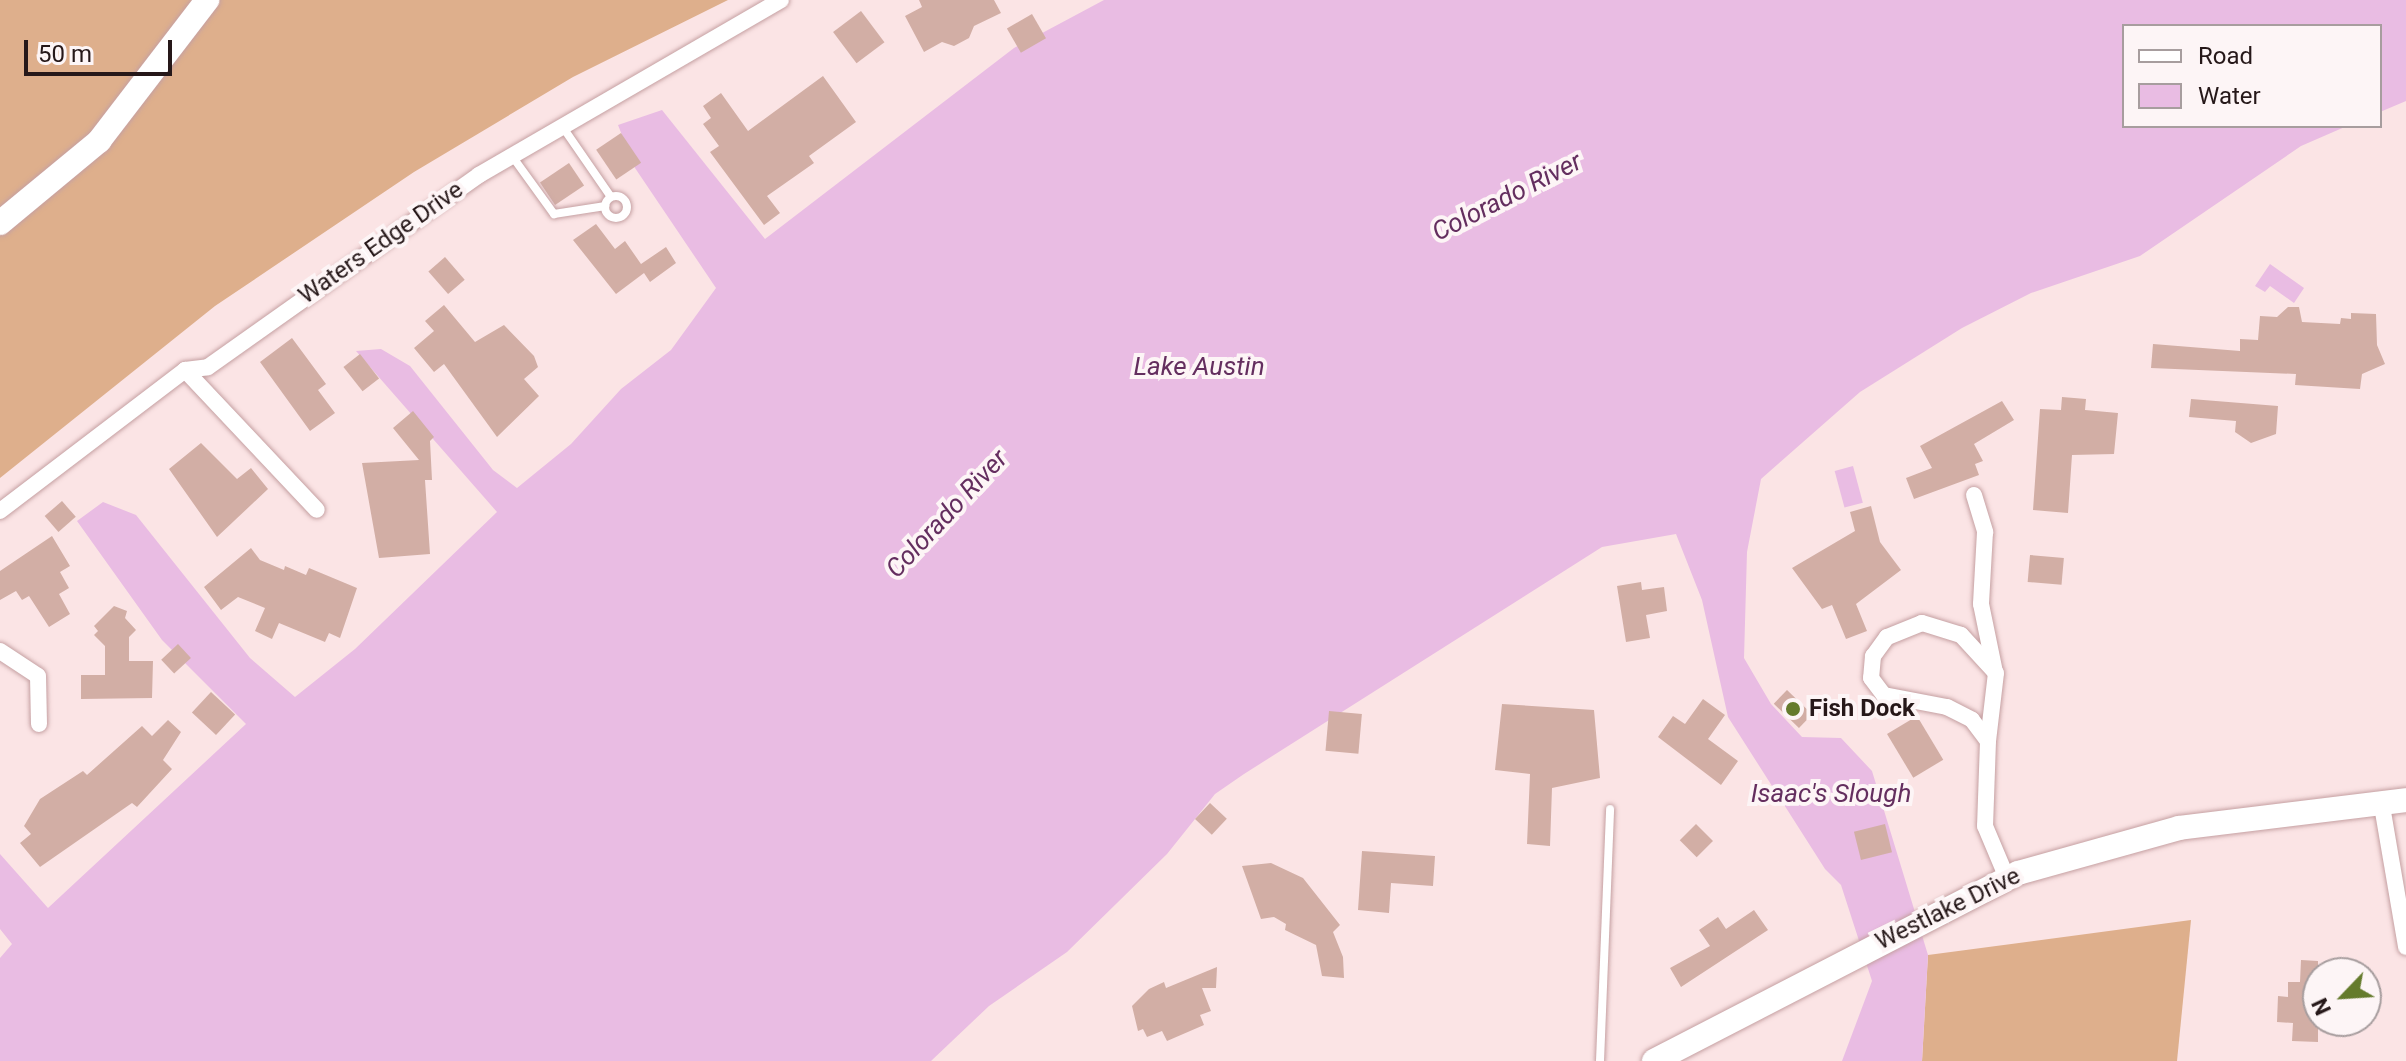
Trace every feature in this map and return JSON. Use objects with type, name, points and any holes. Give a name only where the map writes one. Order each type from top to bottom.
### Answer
[{"type":"street","points":[[0,223],[99,141],[207,0]]},
{"type":"street","name":"Waters Edge Drive","points":[[0,511],[185,370],[208,367],[315,286],[512,156],[781,0]]},
{"type":"street","points":[[185,370],[317,510]]},
{"type":"street","points":[[1974,495],[1985,532],[1981,604],[1996,673],[1988,741],[1985,826],[2007,878]]},
{"type":"street","points":[[1988,741],[1972,720],[1947,707],[1884,695],[1871,678],[1873,656],[1887,637],[1922,623],[1961,635],[1996,673]]},
{"type":"street","points":[[0,651],[38,676],[39,724]]},
{"type":"street","name":"Westlake Drive","points":[[1654,1061],[2007,878],[2179,828],[2382,806],[2406,800]]},
{"type":"street","points":[[2382,806],[2406,947]]},
{"type":"lane","points":[[562,125],[611,197],[624,200],[625,213],[612,217],[605,206]]},
{"type":"lane","points":[[512,156],[554,214],[605,206],[611,197]]},
{"type":"lane","points":[[1600,1061],[1610,809]]},
{"type":"shaded area","points":[[0,0],[728,0],[573,77],[414,172],[215,306],[0,478]]},
{"type":"shaded area","points":[[2191,920],[2177,1061],[1922,1061],[1928,955]]},
{"type":"water","name":"Lake Austin","points":[[1104,0],[2406,0],[2406,101],[2382,111],[2382,24],[2122,24],[2122,128],[2342,128],[2301,146],[2140,256],[2031,293],[1962,328],[1860,392],[1761,479],[1747,552],[1744,658],[1771,704],[1802,737],[1841,738],[1872,771],[1928,955],[1922,1061],[1842,1061],[1872,981],[1841,885],[1825,869],[1728,717],[1702,600],[1676,534],[1602,547],[1215,794],[1167,854],[1067,952],[989,1006],[931,1061],[0,1061],[0,958],[12,944],[0,929],[0,854],[48,908],[246,724],[162,640],[77,521],[103,502],[136,515],[250,658],[295,697],[355,649],[497,512],[356,351],[381,349],[410,366],[493,470],[517,488],[571,444],[621,389],[671,350],[716,288],[635,168],[618,125],[662,110],[765,239],[1014,48]]},
{"type":"water","points":[[2270,264],[2304,288],[2294,303],[2270,286],[2265,292],[2255,286]]},
{"type":"water","points":[[1853,466],[1863,503],[1844,508],[1835,471]]},
{"type":"building","points":[[919,0],[994,0],[1001,13],[974,26],[969,38],[954,46],[942,42],[924,52],[905,16],[922,7]]},
{"type":"building","points":[[861,11],[884,42],[857,63],[833,32]]},
{"type":"building","points":[[1032,14],[1046,38],[1021,53],[1007,28]]},
{"type":"building","points":[[823,76],[856,122],[809,156],[814,163],[767,196],[780,213],[764,225],[710,152],[719,146],[703,124],[711,118],[703,106],[721,93],[748,131]]},
{"type":"building","points":[[621,133],[641,163],[616,180],[596,150]]},
{"type":"building","points":[[569,163],[584,185],[555,205],[540,183]]},
{"type":"building","points":[[596,224],[615,249],[625,241],[641,264],[666,247],[676,263],[650,282],[644,273],[616,294],[573,240]]},
{"type":"building","points":[[445,257],[465,280],[448,294],[428,271]]},
{"type":"building","points":[[444,305],[475,342],[504,325],[534,356],[538,367],[524,379],[539,396],[497,437],[444,364],[434,372],[414,348],[434,331],[425,321]]},
{"type":"building","points":[[2288,307],[2299,307],[2302,322],[2340,324],[2341,318],[2351,319],[2351,313],[2376,314],[2377,345],[2385,364],[2362,374],[2360,389],[2295,385],[2296,374],[2151,368],[2153,344],[2240,351],[2240,339],[2258,340],[2260,316],[2277,317]]},
{"type":"building","points":[[292,338],[326,384],[318,390],[335,413],[310,431],[260,362]]},
{"type":"building","points":[[360,354],[379,378],[363,391],[343,367]]},
{"type":"building","points":[[2062,397],[2086,399],[2085,410],[2118,413],[2114,454],[2072,455],[2068,513],[2033,510],[2040,409],[2061,410]]},
{"type":"building","points":[[2191,399],[2278,406],[2276,434],[2251,443],[2235,432],[2236,421],[2189,417]]},
{"type":"building","points":[[2002,401],[2014,420],[1974,444],[1983,461],[1975,464],[1979,475],[1914,499],[1906,478],[1932,468],[1920,446]]},
{"type":"building","points":[[413,411],[434,437],[430,441],[432,480],[425,480],[430,554],[379,558],[362,463],[419,460],[393,428]]},
{"type":"building","points":[[201,443],[237,479],[251,468],[268,489],[217,537],[169,469]]},
{"type":"building","points":[[62,501],[76,517],[58,532],[45,516]]},
{"type":"building","points":[[1871,506],[1880,542],[1901,570],[1856,604],[1867,631],[1846,639],[1832,605],[1822,609],[1792,568],[1855,531],[1850,512]]},
{"type":"building","points":[[52,536],[70,566],[60,572],[69,588],[59,594],[70,614],[49,627],[29,596],[22,600],[16,591],[0,600],[0,571]]},
{"type":"building","points":[[251,548],[260,560],[284,570],[285,566],[306,575],[309,568],[357,588],[340,638],[329,633],[325,642],[279,623],[272,639],[255,631],[265,608],[238,597],[221,610],[204,587]]},
{"type":"building","points":[[2030,555],[2064,558],[2062,585],[2028,582]]},
{"type":"building","points":[[1641,582],[1642,590],[1664,587],[1667,611],[1646,615],[1650,638],[1626,642],[1617,586]]},
{"type":"building","points":[[114,606],[127,611],[125,618],[136,630],[129,637],[129,661],[153,661],[152,698],[81,699],[81,675],[105,675],[105,646],[94,635],[98,631],[94,626]]},
{"type":"building","points":[[178,644],[191,658],[174,674],[161,660]]},
{"type":"building","name":"Fish Dock","points":[[1787,690],[1812,714],[1799,728],[1774,704]]},
{"type":"building","points":[[211,692],[235,715],[216,735],[192,712]]},
{"type":"building","points":[[1703,699],[1725,715],[1708,739],[1738,761],[1721,785],[1658,737],[1673,716],[1685,724]]},
{"type":"building","points":[[1502,704],[1594,710],[1600,778],[1552,788],[1550,846],[1527,844],[1530,774],[1495,770]]},
{"type":"building","points":[[1329,711],[1362,714],[1358,754],[1326,751]]},
{"type":"building","points":[[1917,716],[1943,760],[1913,778],[1887,734]]},
{"type":"building","points":[[168,720],[181,732],[163,760],[172,769],[137,807],[132,803],[40,867],[20,843],[31,834],[24,826],[40,799],[83,771],[87,775],[142,726],[152,736]]},
{"type":"building","points":[[1210,803],[1227,819],[1212,835],[1195,819]]},
{"type":"building","points":[[1696,824],[1713,841],[1697,857],[1680,840]]},
{"type":"building","points":[[1885,824],[1892,852],[1861,860],[1854,832]]},
{"type":"building","points":[[1362,851],[1435,856],[1433,886],[1391,883],[1389,913],[1358,910]]},
{"type":"building","points":[[1271,863],[1303,878],[1340,925],[1333,932],[1343,957],[1344,978],[1322,976],[1316,945],[1285,930],[1286,924],[1274,917],[1261,919],[1242,866]]},
{"type":"building","points":[[1754,910],[1768,930],[1681,987],[1670,968],[1710,946],[1699,930],[1718,917],[1726,929]]},
{"type":"building","points":[[2302,960],[2302,1037],[2318,1037],[2318,1042],[2292,1041],[2293,1023],[2277,1022],[2278,996],[2288,997],[2288,982],[2300,982]]},
{"type":"building","points":[[1217,967],[1216,988],[1202,988],[1211,1011],[1200,1015],[1204,1025],[1167,1041],[1162,1031],[1147,1037],[1143,1029],[1138,1031],[1132,1006],[1149,989],[1164,982],[1166,988]]},
{"type":"place","name":"Fish Dock","points":[[1793,709]]},
{"type":"water label","name":"Colorado River","points":[[1507,197]]},
{"type":"water label","name":"Colorado River","points":[[947,514]]},
{"type":"water label","name":"Isaac's Slough","points":[[1831,794]]}]
